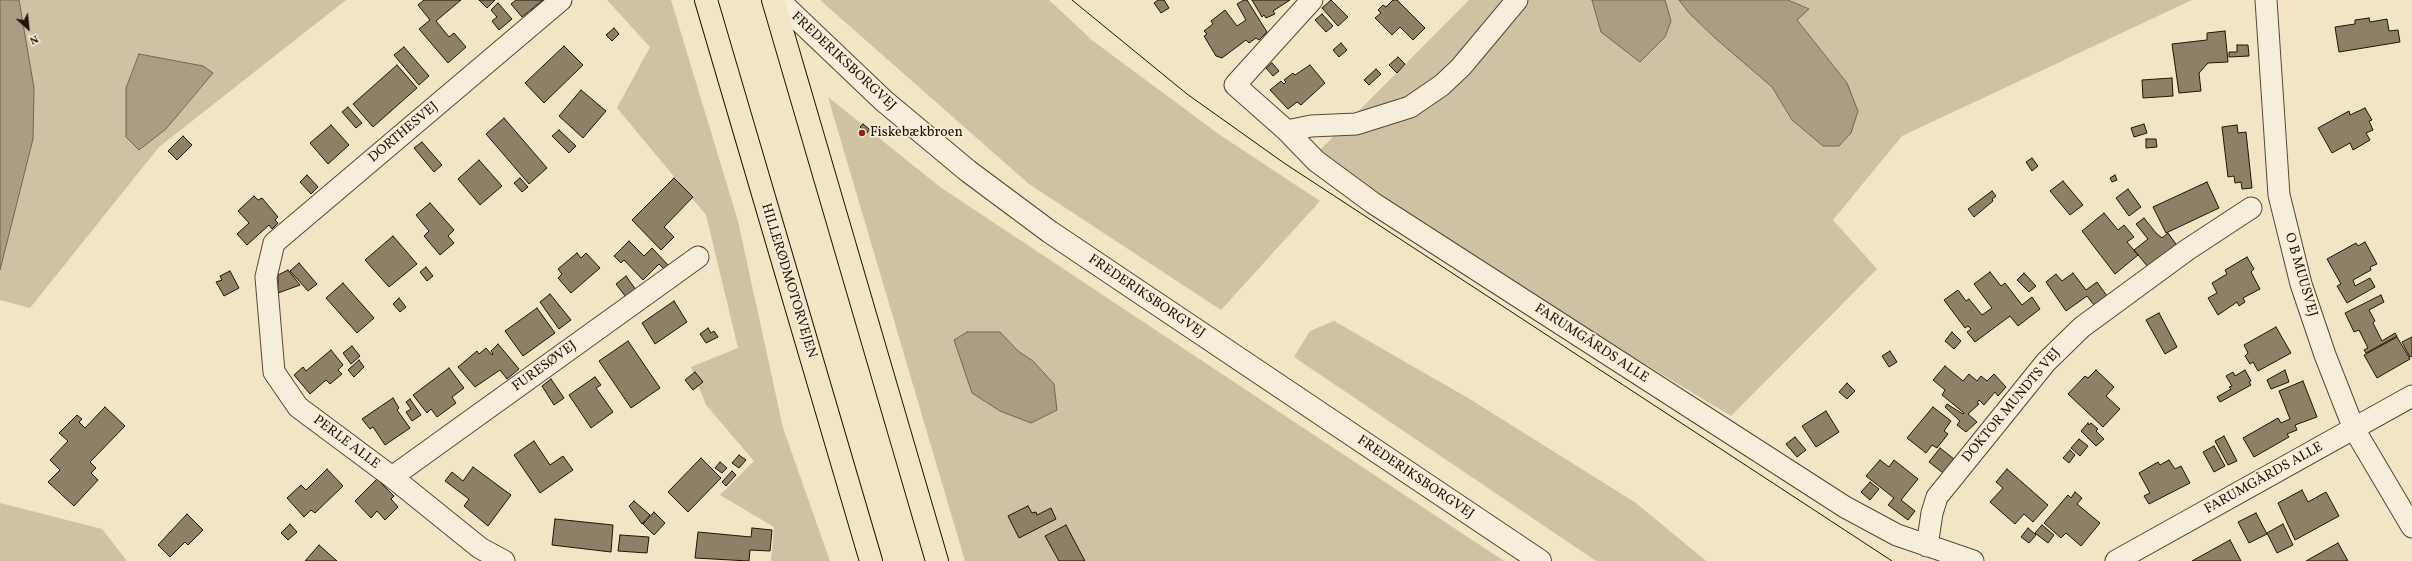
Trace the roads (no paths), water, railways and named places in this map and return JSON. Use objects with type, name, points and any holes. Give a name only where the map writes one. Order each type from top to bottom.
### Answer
[{"type":"highway","name":"HILLERØDMOTORVEJEN","points":[[706,0],[871,561]]},
{"type":"highway","points":[[773,0],[937,561]]},
{"type":"street","name":"DORTHESVEJ","points":[[266,277],[274,243],[561,0]]},
{"type":"street","name":"FREDERIKSBORGVEJ","points":[[778,0],[816,39],[884,100],[968,170],[1050,232],[1540,561]]},
{"type":"street","name":"FARUMGÅRDS ALLE","points":[[1312,0],[1235,85],[1287,131],[1316,161],[1373,203],[1845,507],[1897,535],[1973,561]]},
{"type":"street","points":[[1287,131],[1311,126],[1356,124],[1410,107],[1442,86],[1461,67],[1517,0]]},
{"type":"street","name":"O B MUUSVEJ","points":[[2266,0],[2279,195],[2301,284],[2325,355],[2354,429],[2412,527]]},
{"type":"street","name":"DOKTOR MUNDTS VEJ","points":[[1927,546],[1932,513],[1937,498],[2046,362],[2088,322],[2187,250],[2251,208]]},
{"type":"street","name":"FURESØVEJ","points":[[392,477],[698,257]]},
{"type":"street","name":"PERLE ALLE","points":[[266,277],[274,372],[284,389],[298,407],[392,477],[480,548],[504,561]]},
{"type":"street","name":"FARUMGÅRDS ALLE","points":[[2116,561],[2412,396]]},
{"type":"tram line","points":[[1072,0],[1187,94],[1284,163],[1892,561]]},
{"type":"place","name":"Fiskebækbroen","points":[[862,133]]}]
